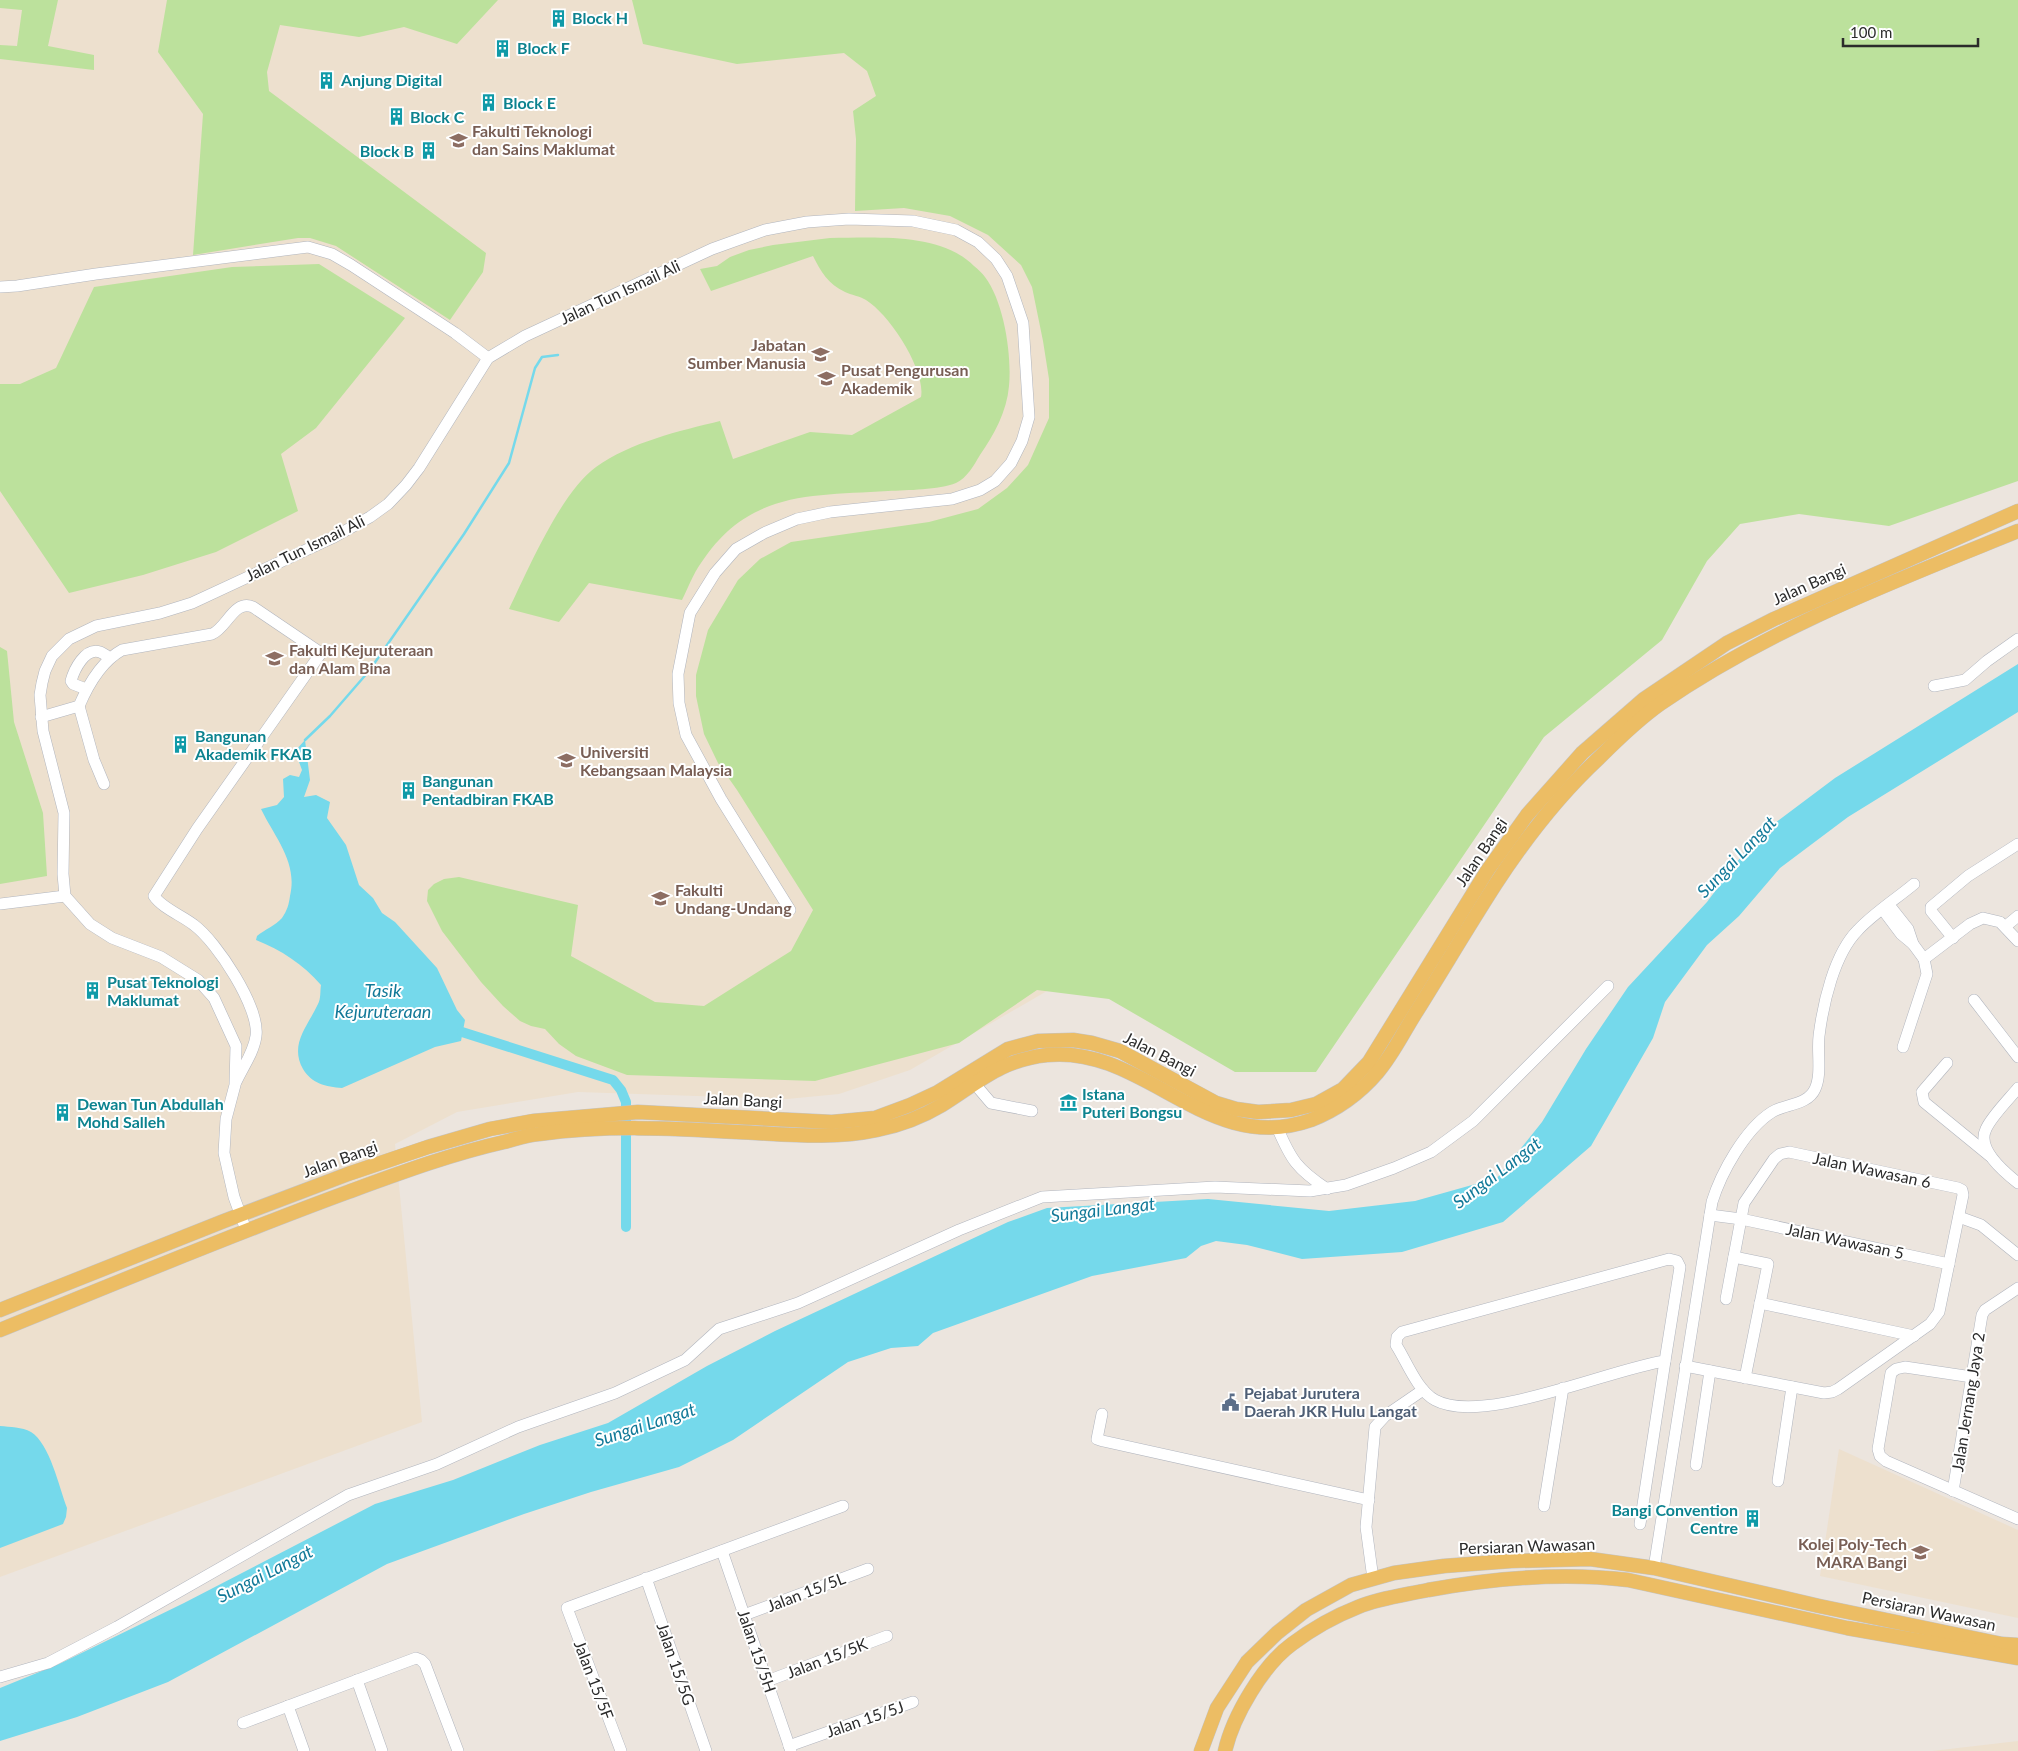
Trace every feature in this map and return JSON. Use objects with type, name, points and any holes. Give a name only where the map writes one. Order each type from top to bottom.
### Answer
[{"type":"main road","name":"Jalan Bangi","points":[[0,1310],[240,1214],[348,1174],[428,1147],[490,1129],[533,1121],[638,1112],[832,1122],[875,1118],[938,1092],[1008,1049],[1051,1039],[1092,1043],[1120,1051],[1216,1103],[1236,1109],[1258,1112],[1291,1110],[1316,1104],[1343,1089],[1369,1062],[1488,872],[1527,816],[1582,753],[1644,699],[1727,643],[1774,619],[2018,512]]},
{"type":"main road","name":"Jalan Bangi","points":[[0,1330],[246,1230],[396,1174],[480,1147],[536,1134],[636,1127],[807,1136],[847,1135],[878,1130],[914,1120],[943,1105],[994,1070],[1030,1058],[1050,1054],[1088,1056],[1107,1061],[1187,1104],[1230,1122],[1263,1128],[1290,1126],[1318,1117],[1349,1100],[1378,1072],[1499,878],[1541,820],[1596,760],[1655,707],[1738,654],[1806,620],[2018,531]]},
{"type":"main road","name":"Persiaran Wawasan","points":[[1201,1751],[1217,1708],[1247,1662],[1265,1644],[1306,1610],[1351,1585],[1394,1573],[1444,1566],[1511,1561],[1590,1559],[1654,1568],[1819,1606],[2002,1644],[2018,1645]]},
{"type":"main road","points":[[1628,1580],[1643,1576],[1654,1568],[1664,1582],[1685,1592]]},
{"type":"main road","name":"Persiaran Wawasan","points":[[1225,1751],[1228,1738],[1245,1701],[1265,1672],[1291,1644],[1324,1624],[1358,1607],[1400,1595],[1466,1584],[1548,1576],[1602,1577],[1628,1580],[1847,1628],[2018,1658]]},
{"type":"main road","points":[[1358,1607],[1366,1598],[1373,1579],[1383,1587],[1400,1595]]},
{"type":"main road","points":[[1819,1606],[1838,1617],[1847,1628],[1866,1620],[1879,1618]]},
{"type":"street","name":"Jalan Tun Ismail Ali","points":[[65,896],[63,874],[64,813],[41,717],[40,695],[45,671],[52,656],[69,639],[96,626],[160,613],[192,602],[334,537],[370,517],[388,504],[424,462],[488,358],[525,336],[712,249],[765,230],[807,222],[849,219],[913,222],[956,230],[978,242],[996,259],[1007,276],[1023,323],[1029,417],[1022,441],[1011,463],[996,481],[980,490],[952,498],[830,512],[797,519],[764,532],[736,549],[715,572],[690,613],[678,674],[679,703],[686,735],[708,777],[790,910]]},
{"type":"street","points":[[0,287],[308,247],[332,254],[351,265],[488,358]]},
{"type":"street","points":[[104,784],[94,760],[79,706],[86,689],[110,658],[122,650],[218,632],[238,608],[249,606],[321,653],[197,829],[160,884],[155,898],[196,926],[224,958],[252,1007],[257,1024],[252,1050],[235,1085],[226,1119],[224,1152],[230,1182],[246,1230]]},
{"type":"street","points":[[1934,686],[1965,680],[1986,661],[2018,639]]},
{"type":"street","points":[[86,689],[73,684],[71,681],[72,674],[85,656],[99,651],[110,658]]},
{"type":"street","points":[[41,717],[79,706]]},
{"type":"street","points":[[1952,938],[1931,911],[1931,907],[1968,876],[2016,850]]},
{"type":"street","points":[[1654,1568],[1710,1215],[1719,1180],[1746,1137],[1763,1119],[1774,1111],[1804,1100],[1815,1090],[1818,1080],[1819,1039],[1823,1012],[1839,958],[1857,930],[1914,884]]},
{"type":"street","points":[[0,904],[65,896],[90,924],[112,938],[161,957],[198,980],[214,998],[236,1046],[235,1085]]},
{"type":"street","points":[[1886,907],[1900,934],[1913,944],[1924,959],[1927,974],[1903,1048]]},
{"type":"street","points":[[2006,926],[2018,916]]},
{"type":"street","points":[[1924,959],[1976,921],[1983,918],[1995,920],[2006,926],[2018,941]]},
{"type":"street","points":[[0,1677],[48,1662],[108,1632],[348,1495],[438,1464],[518,1427],[615,1393],[685,1360],[719,1329],[798,1303],[959,1230],[1024,1203],[1042,1197],[1215,1187],[1310,1191],[1327,1189],[1346,1185],[1431,1152],[1473,1121],[1608,986]]},
{"type":"street","points":[[1974,1000],[2018,1057]]},
{"type":"street","points":[[1947,1063],[1922,1092],[1924,1102],[1990,1156],[2003,1171],[2018,1183]]},
{"type":"street","points":[[974,1083],[991,1103],[1032,1110]]},
{"type":"street","points":[[1990,1156],[1985,1143],[1985,1130],[2018,1088]]},
{"type":"street","points":[[1277,1127],[1292,1158],[1305,1175],[1327,1189]]},
{"type":"street","name":"Jalan Wawasan 6","points":[[1741,1219],[1744,1203],[1774,1159],[1780,1154],[1789,1152],[1958,1188],[1962,1190],[1963,1195],[1959,1217]]},
{"type":"street","name":"Jalan Wawasan 5","points":[[1710,1215],[1741,1219],[1949,1264]]},
{"type":"street","points":[[1686,1366],[1824,1393],[1832,1392],[1914,1336],[1930,1324],[1939,1312],[1959,1217],[1980,1224],[2018,1255]]},
{"type":"street","points":[[1726,1299],[1741,1219]]},
{"type":"street","points":[[1734,1257],[1768,1264],[1745,1378]]},
{"type":"street","points":[[1640,1524],[1680,1267],[1677,1261],[1669,1259],[1399,1334],[1395,1340],[1396,1345],[1423,1390],[1435,1400],[1457,1407],[1484,1407],[1513,1402],[1664,1361]]},
{"type":"street","name":"Jalan Jernang Jaya 2","points":[[1953,1491],[1983,1312],[2018,1288]]},
{"type":"street","points":[[1760,1303],[1914,1336]]},
{"type":"street","points":[[1670,1334],[1690,1338]]},
{"type":"street","points":[[1972,1377],[1905,1367],[1896,1369],[1891,1373],[1878,1449],[1880,1456],[1886,1461],[2018,1519]]},
{"type":"street","points":[[1696,1465],[1710,1371]]},
{"type":"street","points":[[1778,1481],[1792,1387]]},
{"type":"street","points":[[1544,1506],[1562,1388]]},
{"type":"street","points":[[1373,1579],[1366,1527],[1375,1427],[1386,1416],[1423,1390]]},
{"type":"street","points":[[1102,1414],[1097,1439],[1103,1441],[1369,1500]]},
{"type":"street","points":[[646,1578],[842,1506]]},
{"type":"street","name":"Jalan 15/5H","points":[[722,1551],[790,1748]]},
{"type":"street","name":"Jalan 15/5L","points":[[744,1615],[868,1569]]},
{"type":"street","name":"Jalan 15/5F","points":[[621,1751],[567,1608],[646,1578]]},
{"type":"street","name":"Jalan 15/5G","points":[[646,1578],[706,1751]]},
{"type":"street","name":"Jalan 15/5K","points":[[767,1681],[887,1636]]},
{"type":"street","points":[[243,1723],[416,1658],[425,1664],[458,1751]]},
{"type":"street","points":[[357,1680],[382,1751]]},
{"type":"street","name":"Jalan 15/5J","points":[[790,1748],[913,1702]]},
{"type":"street","points":[[288,1706],[304,1751]]},
{"type":"shaded area","name":"Universiti Kebangsaan Malaysia","points":[[0,0],[1104,0],[1047,991],[910,1070],[839,1094],[787,1099],[578,1092],[457,1112],[395,1144],[422,1422],[0,1577]]},
{"type":"shaded area","name":"Kolej Poly-Tech MARA Bangi","points":[[1839,1449],[2018,1530],[2018,1618],[1820,1576]]},
{"type":"shaded area","points":[[2018,1741],[2018,1751],[1932,1751]]},
{"type":"green space","points":[[0,0],[58,0],[48,46],[94,55],[94,70],[0,59],[0,45],[17,46],[22,10],[0,8]]},
{"type":"green space","points":[[167,0],[498,0],[457,44],[404,27],[359,37],[280,25],[267,72],[269,91],[486,253],[483,272],[450,320],[336,246],[310,238],[298,238],[193,255],[203,114],[158,52]]},
{"type":"green space","points":[[632,0],[2018,0],[2018,481],[1889,526],[1799,514],[1740,524],[1707,561],[1662,640],[1544,737],[1316,1072],[1235,1072],[1109,999],[1037,990],[959,1043],[815,1081],[627,1075],[576,1056],[559,1044],[545,1029],[520,1021],[503,1006],[481,982],[442,931],[427,901],[428,890],[434,884],[444,879],[459,877],[578,905],[571,956],[655,1002],[704,1006],[791,951],[813,910],[718,763],[704,734],[696,696],[696,675],[708,630],[738,580],[760,559],[791,542],[929,522],[978,509],[1007,488],[1028,465],[1049,418],[1049,379],[1043,341],[1032,287],[1021,265],[988,235],[950,216],[904,208],[855,211],[856,139],[853,111],[876,96],[867,71],[844,53],[737,64],[643,44]]},
{"type":"green space","points":[[830,238],[906,239],[943,247],[960,255],[975,267],[992,288],[1002,314],[1008,344],[1010,373],[1008,395],[999,422],[967,475],[956,483],[941,487],[808,497],[761,509],[740,522],[720,539],[698,567],[682,600],[589,583],[559,622],[509,609],[546,533],[570,494],[596,467],[610,458],[656,438],[720,421],[733,459],[810,432],[852,435],[921,397],[918,372],[895,330],[885,317],[866,300],[839,289],[830,281],[822,272],[813,256],[711,291],[700,269],[717,266],[730,257],[749,250]]},
{"type":"green space","points":[[319,264],[405,318],[316,428],[281,454],[298,511],[216,552],[143,575],[69,593],[0,491],[0,384],[20,384],[56,368],[94,287],[232,267]]},
{"type":"green space","points":[[0,647],[7,651],[14,722],[43,813],[47,876],[0,884]]},
{"type":"water","name":"Sungai Langat","points":[[2018,664],[2018,712],[1848,817],[1780,868],[1739,916],[1707,945],[1665,1002],[1653,1038],[1591,1146],[1503,1222],[1402,1252],[1302,1259],[1247,1245],[1216,1241],[1201,1246],[1186,1258],[1092,1276],[933,1333],[918,1346],[891,1348],[848,1362],[733,1440],[679,1467],[591,1492],[524,1514],[387,1564],[168,1682],[77,1717],[0,1741],[0,1688],[59,1664],[184,1603],[375,1504],[453,1480],[540,1445],[608,1423],[707,1366],[775,1331],[1008,1222],[1047,1208],[1208,1199],[1329,1211],[1415,1201],[1497,1178],[1542,1122],[1586,1049],[1628,987],[1707,902],[1755,838],[1835,778]]},
{"type":"water","name":"Tasik Kejuruteraan","points":[[305,740],[310,780],[304,797],[316,795],[330,802],[327,818],[346,845],[359,885],[373,898],[382,913],[395,922],[437,968],[457,1010],[465,1020],[461,1041],[435,1047],[342,1088],[330,1087],[310,1078],[299,1060],[299,1043],[319,1002],[321,985],[291,958],[256,940],[257,936],[277,923],[284,915],[292,884],[291,872],[284,851],[261,809],[277,805],[284,797],[283,779],[290,775],[299,777],[302,770],[295,751]]},
{"type":"water","points":[[0,1426],[24,1429],[38,1438],[49,1456],[67,1508],[63,1524],[0,1548]]},
{"type":"waterway","points":[[305,740],[330,716],[369,671],[464,534],[509,463],[535,368],[542,357],[558,355]]},
{"type":"waterway","points":[[462,1032],[613,1080],[621,1090],[626,1102],[626,1227]]},
{"type":"place","name":"Block H","points":[[558,18]]},
{"type":"place","name":"Block F","points":[[503,48]]},
{"type":"place","name":"Anjung Digital","points":[[327,80]]},
{"type":"place","name":"Block E","points":[[489,103]]},
{"type":"place","name":"Block C","points":[[396,117]]},
{"type":"place","name":"Fakulti Teknologi dan Sains Maklumat","points":[[458,140]]},
{"type":"place","name":"Block B","points":[[428,151]]},
{"type":"place","name":"Jabatan Sumber Manusia","points":[[820,354]]},
{"type":"place","name":"Pusat Pengurusan Akademik","points":[[827,379]]},
{"type":"place","name":"Fakulti Kejuruteraan dan Alam Bina","points":[[275,659]]},
{"type":"place","name":"Bangunan Akademik FKAB","points":[[181,745]]},
{"type":"place","name":"Universiti Kebangsaan Malaysia","points":[[566,761]]},
{"type":"place","name":"Bangunan Pentadbiran FKAB","points":[[408,790]]},
{"type":"place","name":"Fakulti Undang-Undang","points":[[661,899]]},
{"type":"place","name":"Pusat Teknologi Maklumat","points":[[93,991]]},
{"type":"place","name":"Istana Puteri Bongsu","points":[[1068,1103]]},
{"type":"place","name":"Dewan Tun Abdullah Mohd Salleh","points":[[63,1113]]},
{"type":"place","name":"Pejabat Jurutera Daerah JKR Hulu Langat","points":[[1230,1402]]},
{"type":"place","name":"Bangi Convention Centre","points":[[1752,1519]]},
{"type":"place","name":"Kolej Poly-Tech MARA Bangi","points":[[1921,1553]]}]
